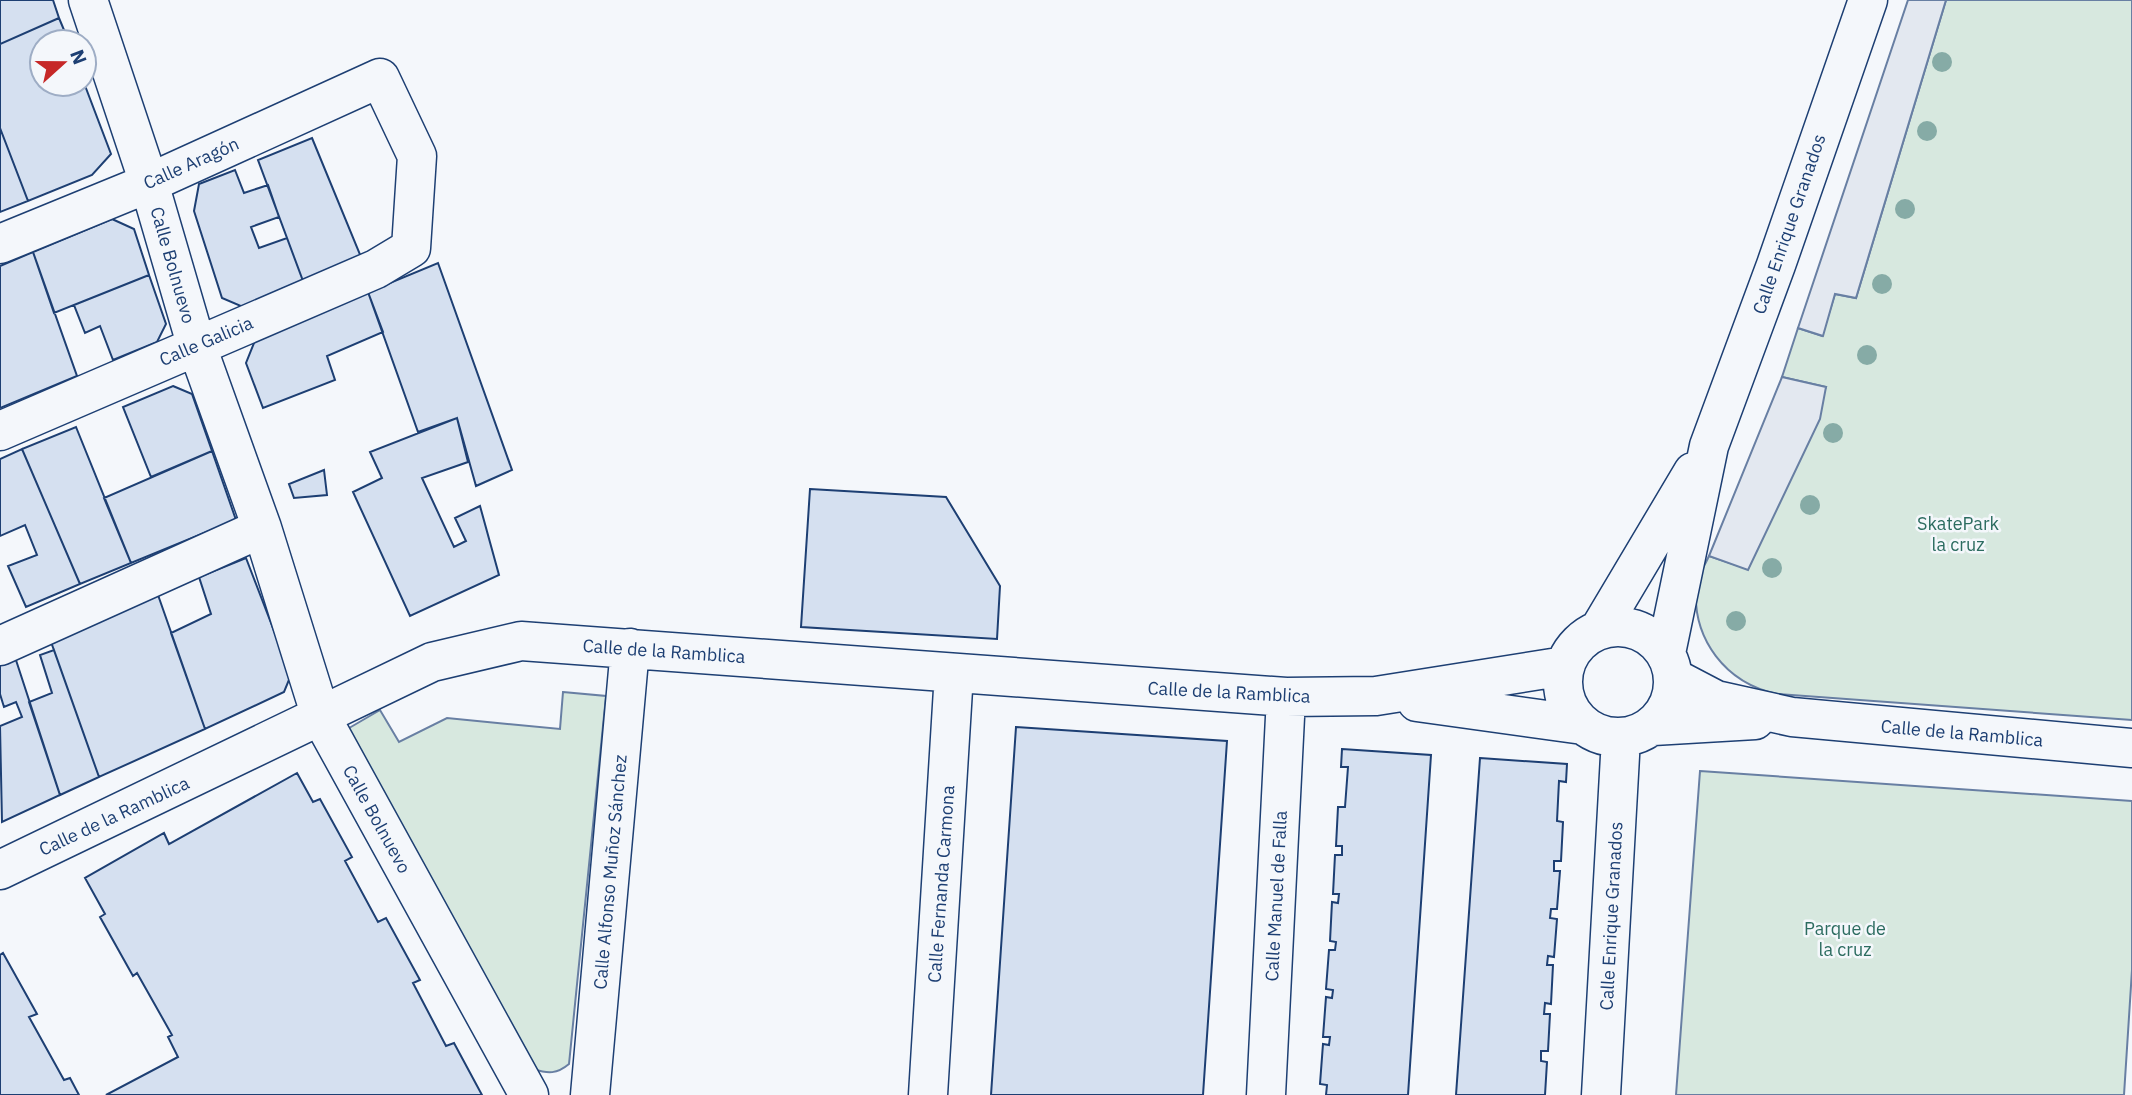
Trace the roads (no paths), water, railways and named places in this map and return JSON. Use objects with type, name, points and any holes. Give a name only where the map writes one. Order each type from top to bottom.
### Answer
[{"type":"street","name":"Calle Bolnuevo","points":[[88,0],[149,183],[197,344],[262,528],[321,717],[529,1095]]},
{"type":"street","name":"Calle Enrique Granados","points":[[1670,666],[1709,446],[1776,265],[1867,0]]},
{"type":"street","name":"Calle Aragón","points":[[0,244],[149,183],[380,78],[417,156],[411,248]]},
{"type":"street","name":"Calle Galicia","points":[[0,431],[376,269],[411,248]]},
{"type":"street","name":"Calle Enrique Granados","points":[[1599,630],[1709,446]]},
{"type":"street","points":[[0,646],[262,528]]},
{"type":"street","points":[[1622,627],[1641,631],[1657,641],[1670,666],[1672,697],[1664,715],[1637,732],[1607,737],[1583,725],[1569,708],[1563,689],[1565,666],[1573,649],[1599,630],[1622,627]]},
{"type":"street","name":"Calle de la Ramblica","points":[[0,870],[432,662],[521,641],[1286,697],[1376,696],[1565,666]]},
{"type":"street","name":"Calle Alfonso Muñoz Sánchez","points":[[590,1095],[630,648]]},
{"type":"street","name":"Calle de la Ramblica","points":[[1670,666],[1716,700],[1792,717],[2132,748]]},
{"type":"street","name":"Calle Fernanda Carmona","points":[[928,1095],[954,673]]},
{"type":"street","name":"Calle de la Ramblica","points":[[1376,696],[1583,725]]},
{"type":"street","name":"Calle Manuel de Falla","points":[[1266,1095],[1286,697]]},
{"type":"street","name":"Calle de la Ramblica","points":[[1637,732],[1792,717]]},
{"type":"street","name":"Calle Enrique Granados","points":[[1601,1095],[1637,732]]},
{"type":"park label","name":"SkatePark la cruz","points":[[1958,533]]},
{"type":"park label","name":"Parque de la cruz","points":[[1845,938]]}]
